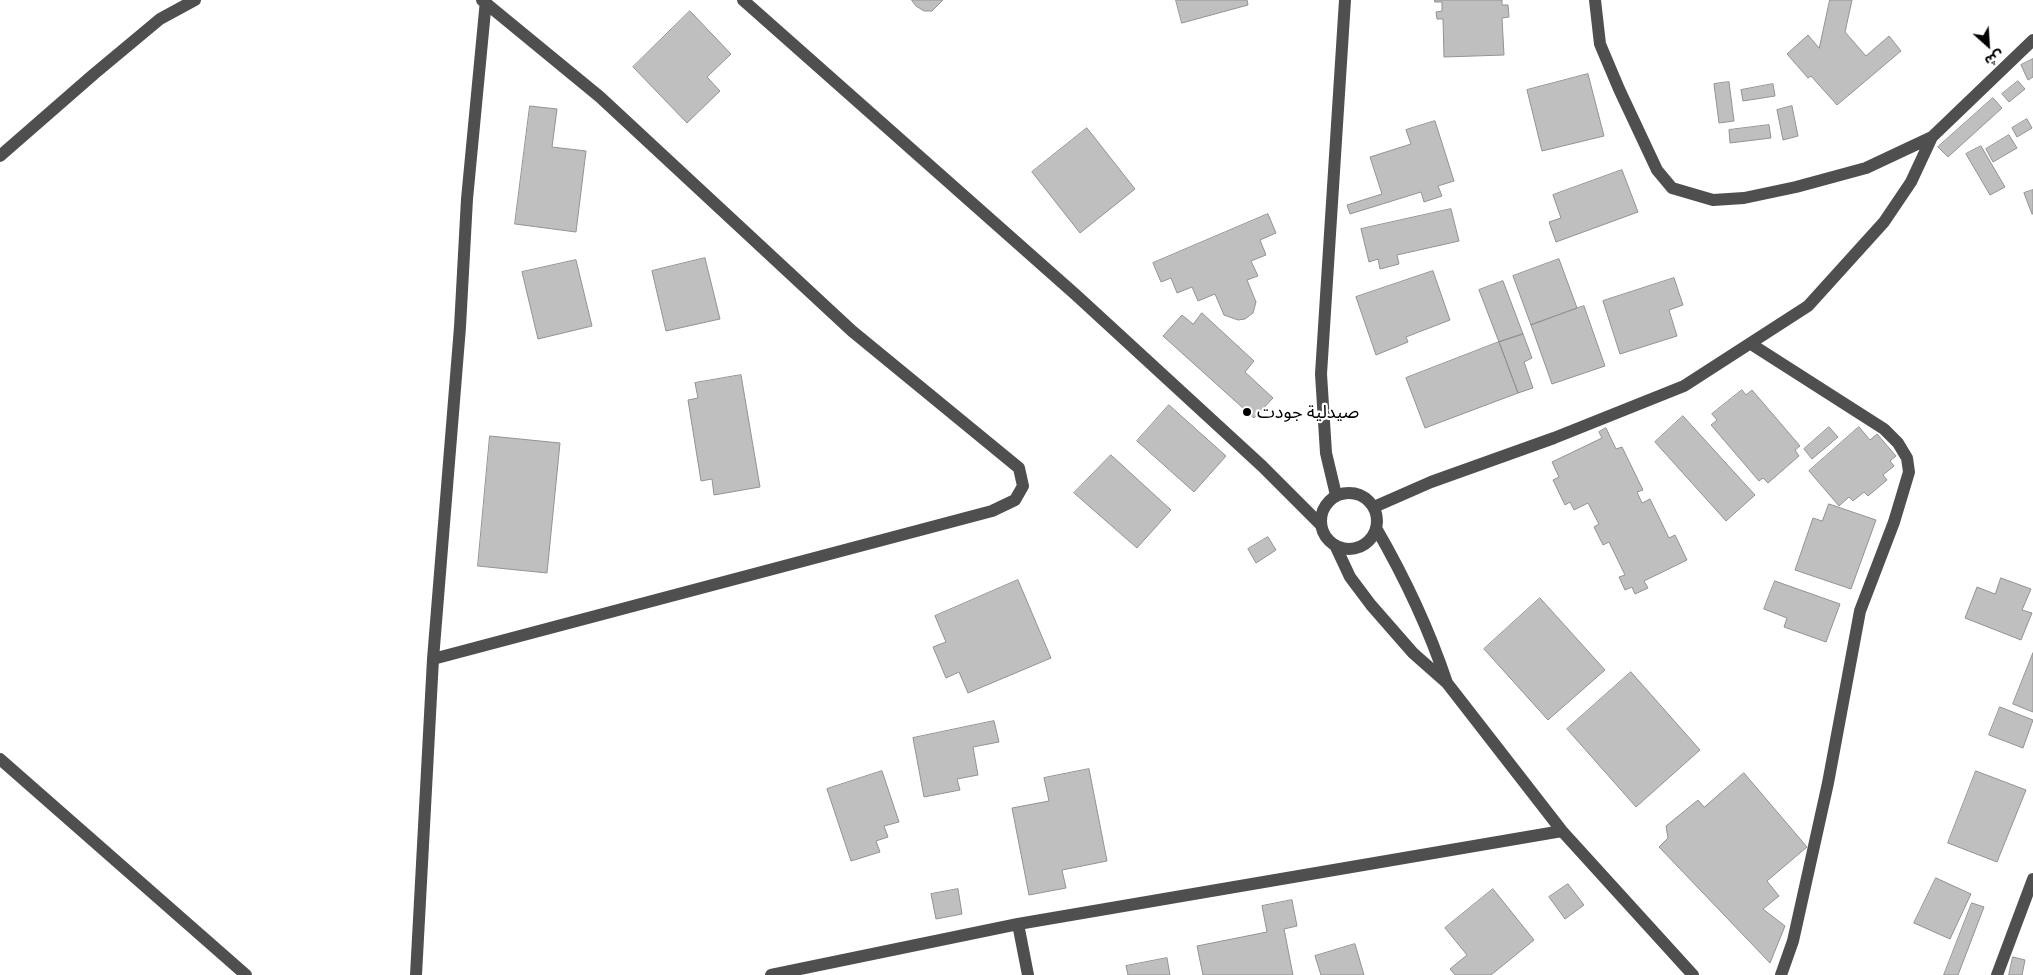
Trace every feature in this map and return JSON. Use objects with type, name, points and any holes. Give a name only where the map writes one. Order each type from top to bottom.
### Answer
[{"type":"street","points":[[0,156],[160,19],[195,0]]},
{"type":"street","points":[[743,0],[1076,295],[1262,466],[1320,524],[1324,534],[1334,545],[1350,577],[1370,605],[1413,654],[1448,683],[1562,831],[1693,975]]},
{"type":"street","points":[[1336,495],[1326,453],[1322,374],[1345,0]]},
{"type":"street","points":[[1595,0],[1600,44],[1657,170],[1672,188],[1713,200],[1744,198],[1796,187],[1866,168],[1932,137],[2033,40]]},
{"type":"street","points":[[416,975],[433,659],[460,327],[467,199],[484,1]]},
{"type":"street","points":[[433,659],[992,511],[1015,500],[1023,486],[1019,468],[852,331],[600,97],[484,1]]},
{"type":"street","points":[[1374,507],[1431,482],[1554,438],[1684,386],[1751,344],[1808,306],[1884,222],[1911,182],[1932,137]]},
{"type":"street","points":[[1751,344],[1884,429],[1898,443],[1907,458],[1909,472],[1894,522],[1860,611],[1828,783],[1793,941],[1781,975]]},
{"type":"street","points":[[1320,524],[1322,512],[1327,502],[1336,495],[1346,492],[1357,493],[1367,499],[1374,507],[1377,518],[1376,528],[1371,538],[1362,545],[1352,549],[1334,545]]},
{"type":"street","points":[[1376,528],[1405,580],[1432,637],[1448,683]]},
{"type":"street","points":[[0,759],[246,975]]},
{"type":"street","points":[[771,975],[1018,924],[1562,831]]},
{"type":"street","points":[[1997,975],[2033,879]]},
{"type":"street","points":[[1018,924],[1028,975]]},
{"type":"building","points":[[912,0],[943,0],[932,11],[924,11],[916,6]]},
{"type":"building","points":[[1176,0],[1247,0],[1248,5],[1182,23]]},
{"type":"building","points":[[1435,0],[1502,0],[1502,5],[1508,5],[1509,17],[1502,18],[1504,55],[1444,57],[1443,19],[1437,19],[1436,12],[1442,11],[1442,2],[1435,2]]},
{"type":"building","points":[[1830,0],[1852,0],[1845,32],[1866,56],[1889,36],[1901,51],[1837,105],[1811,76],[1808,78],[1787,54],[1808,35],[1819,48]]},
{"type":"building","points":[[690,11],[731,54],[707,77],[720,91],[687,123],[633,67]]},
{"type":"building","points":[[2033,59],[2033,77],[2028,80],[2021,65]]},
{"type":"building","points":[[1588,74],[1604,136],[1542,151],[1527,90]]},
{"type":"building","points":[[2018,81],[2025,89],[2009,102],[2002,94]]},
{"type":"building","points":[[1729,82],[1734,121],[1719,123],[1714,84]]},
{"type":"building","points":[[1773,84],[1775,96],[1743,101],[1741,90]]},
{"type":"building","points":[[1993,98],[2002,108],[1948,157],[1938,147]]},
{"type":"building","points":[[530,106],[557,109],[552,147],[586,151],[576,232],[515,224]]},
{"type":"building","points":[[1792,106],[1798,136],[1783,140],[1777,110]]},
{"type":"building","points":[[2027,119],[2032,128],[2017,137],[2012,128]]},
{"type":"building","points":[[1435,121],[1454,181],[1438,186],[1442,196],[1424,202],[1421,192],[1350,214],[1347,205],[1382,194],[1370,157],[1411,144],[1406,130]]},
{"type":"building","points":[[1769,125],[1771,138],[1730,143],[1729,130]]},
{"type":"building","points":[[1087,128],[1135,189],[1080,233],[1032,172]]},
{"type":"building","points":[[2009,135],[2017,148],[1993,162],[1986,149]]},
{"type":"building","points":[[1981,146],[2005,187],[1990,195],[1966,154]]},
{"type":"building","points":[[1622,170],[1638,212],[1556,242],[1549,222],[1561,218],[1553,195]]},
{"type":"building","points":[[2033,190],[2033,214],[2032,214],[2024,193]]},
{"type":"building","points":[[1451,209],[1459,241],[1397,255],[1399,264],[1380,269],[1378,259],[1369,262],[1361,229]]},
{"type":"building","points":[[1268,214],[1276,233],[1260,240],[1266,255],[1251,261],[1258,276],[1247,280],[1256,302],[1253,313],[1245,319],[1238,320],[1224,315],[1215,294],[1198,301],[1192,287],[1177,293],[1171,278],[1161,282],[1153,263]]},
{"type":"building","points":[[705,258],[720,319],[666,331],[652,271]]},
{"type":"building","points":[[1559,259],[1577,308],[1531,325],[1513,276]]},
{"type":"building","points":[[576,260],[592,326],[538,339],[522,272]]},
{"type":"building","points":[[1433,271],[1450,320],[1406,337],[1408,342],[1376,355],[1356,297]]},
{"type":"building","points":[[1674,278],[1683,305],[1669,310],[1677,336],[1620,354],[1603,301]]},
{"type":"building","points":[[1503,281],[1523,334],[1499,342],[1479,290]]},
{"type":"building","points":[[1584,306],[1605,366],[1552,384],[1531,325]]},
{"type":"building","points":[[1202,313],[1254,361],[1245,372],[1273,398],[1254,418],[1163,336],[1182,315],[1193,324]]},
{"type":"building","points":[[1523,334],[1532,358],[1524,362],[1533,388],[1518,393],[1499,342]]},
{"type":"building","points":[[1499,342],[1518,393],[1425,428],[1406,378]]},
{"type":"building","points":[[741,375],[760,487],[714,495],[712,479],[701,481],[688,400],[698,398],[695,383]]},
{"type":"building","points":[[1742,390],[1746,395],[1752,390],[1800,446],[1795,450],[1799,456],[1768,483],[1763,478],[1759,481],[1711,425],[1717,420],[1712,414]]},
{"type":"building","points":[[1169,405],[1226,456],[1194,492],[1137,441]]},
{"type":"building","points":[[1683,416],[1755,495],[1726,521],[1655,442]]},
{"type":"building","points":[[1829,427],[1838,437],[1812,459],[1804,449]]},
{"type":"building","points":[[1859,427],[1870,440],[1877,434],[1896,456],[1890,461],[1894,466],[1883,475],[1887,480],[1868,496],[1864,492],[1853,501],[1849,497],[1839,506],[1809,471]]},
{"type":"building","points":[[1606,428],[1616,449],[1622,447],[1643,490],[1637,492],[1642,503],[1650,499],[1669,538],[1675,535],[1687,560],[1644,581],[1648,588],[1635,594],[1632,587],[1625,590],[1619,577],[1625,575],[1609,542],[1603,545],[1594,527],[1599,524],[1588,503],[1574,510],[1570,502],[1565,505],[1553,480],[1559,477],[1552,462],[1602,438],[1599,432]]},
{"type":"building","points":[[490,436],[560,443],[547,573],[478,566]]},
{"type":"building","points":[[1111,455],[1171,510],[1137,548],[1074,493]]},
{"type":"building","points":[[1829,504],[1876,520],[1851,589],[1795,570],[1813,518],[1822,521]]},
{"type":"building","points":[[1268,537],[1276,550],[1256,563],[1248,549]]},
{"type":"building","points":[[2001,578],[2031,589],[2022,610],[2032,613],[2021,640],[1965,618],[1977,587],[1995,594]]},
{"type":"building","points":[[1018,580],[1051,658],[968,693],[959,672],[946,678],[933,647],[946,642],[935,616]]},
{"type":"building","points":[[1775,581],[1840,604],[1826,642],[1784,627],[1787,618],[1764,609]]},
{"type":"building","points":[[1540,598],[1605,670],[1548,720],[1484,649]]},
{"type":"building","points":[[2033,653],[2033,712],[2013,704]]},
{"type":"building","points":[[1631,672],[1700,750],[1636,807],[1567,729]]},
{"type":"building","points":[[2000,707],[2033,720],[2023,748],[1989,735]]},
{"type":"building","points":[[994,721],[999,742],[973,747],[978,775],[957,779],[960,790],[924,797],[913,738]]},
{"type":"building","points":[[1089,769],[1107,861],[1062,870],[1066,888],[1029,895],[1012,808],[1049,801],[1044,778]]},
{"type":"building","points":[[882,771],[899,822],[884,826],[888,837],[876,841],[880,852],[851,861],[827,789]]},
{"type":"building","points":[[1976,771],[2026,790],[1997,862],[1948,843]]},
{"type":"building","points":[[1744,773],[1807,847],[1767,881],[1779,896],[1763,909],[1785,926],[1770,963],[1659,847],[1668,838],[1666,826],[1698,800],[1704,807]]},
{"type":"building","points":[[1936,878],[1971,894],[1950,939],[1914,923]]},
{"type":"building","points":[[1568,884],[1584,905],[1565,919],[1549,897]]},
{"type":"building","points":[[958,889],[962,914],[936,919],[931,894]]},
{"type":"building","points":[[1493,889],[1534,940],[1491,975],[1455,975],[1450,969],[1467,955],[1445,928]]},
{"type":"building","points":[[1292,900],[1297,926],[1284,929],[1293,975],[1203,975],[1197,946],[1267,932],[1262,906]]},
{"type":"building","points":[[1972,903],[1984,907],[1958,975],[1944,975]]},
{"type":"building","points":[[1355,944],[1364,975],[1321,975],[1315,956]]},
{"type":"building","points":[[2013,957],[2025,960],[2022,975],[2009,975]]},
{"type":"building","points":[[1167,958],[1170,975],[1128,975],[1126,966]]},
{"type":"place","name":"صيدلية جودت","points":[[1247,412]]}]
